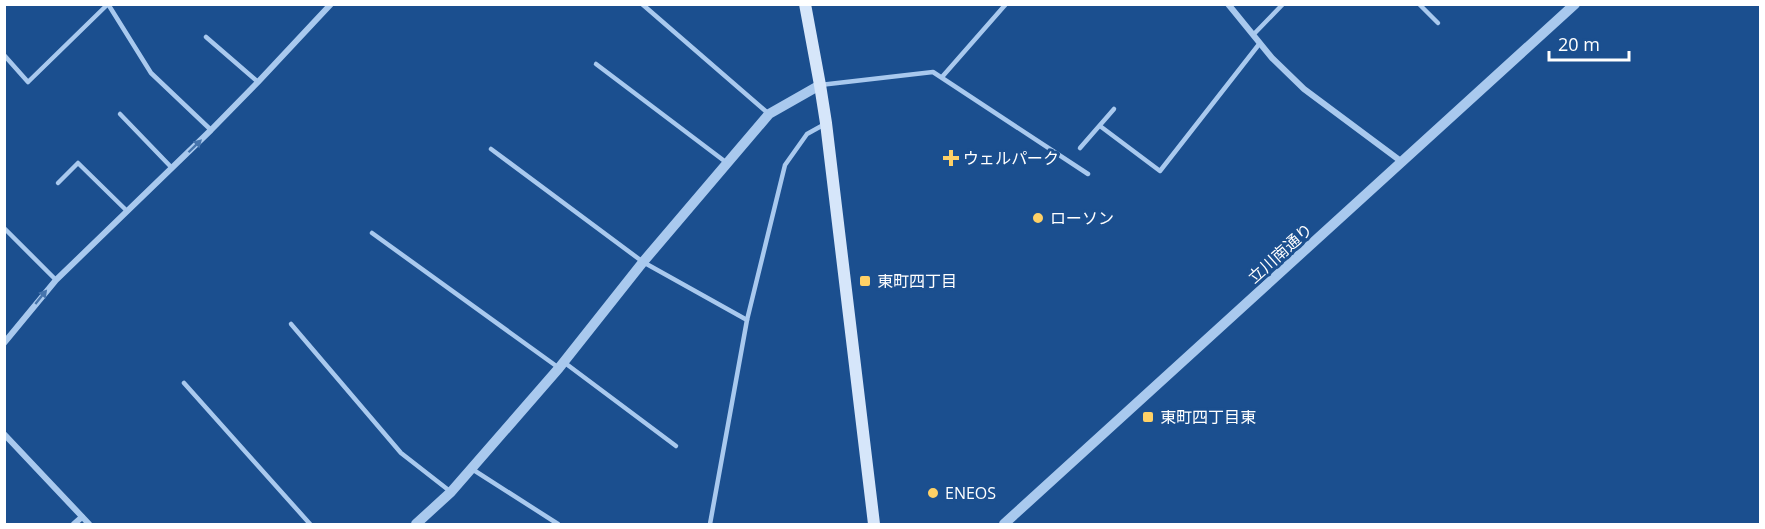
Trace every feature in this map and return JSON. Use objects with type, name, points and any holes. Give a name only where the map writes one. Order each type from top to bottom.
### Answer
[{"type":"main road","points":[[805,4],[826,123],[874,525]]},
{"type":"street","points":[[4,343],[56,280],[211,130],[331,4]]},
{"type":"street","points":[[1228,4],[1260,44],[1304,89],[1402,162]]},
{"type":"street","name":"立川南通り","points":[[1004,525],[1575,4]]},
{"type":"street","points":[[416,525],[472,469],[561,365],[643,261],[769,114],[820,85]]},
{"type":"street","points":[[4,434],[89,525]]},
{"type":"street","points":[[74,525],[82,517]]},
{"type":"lane","points":[[4,55],[28,82],[108,4],[151,73],[211,130]]},
{"type":"lane","points":[[642,4],[769,114]]},
{"type":"lane","points":[[942,77],[1006,4]]},
{"type":"lane","points":[[1253,35],[1283,4]]},
{"type":"lane","points":[[1419,4],[1438,23]]},
{"type":"lane","points":[[206,37],[258,82]]},
{"type":"lane","points":[[1100,126],[1160,171],[1260,44]]},
{"type":"lane","points":[[596,64],[727,163]]},
{"type":"lane","points":[[820,85],[933,72],[1088,174]]},
{"type":"lane","points":[[1080,148],[1114,109]]},
{"type":"lane","points":[[120,114],[172,168]]},
{"type":"lane","points":[[711,525],[747,320],[785,165],[807,134],[826,123]]},
{"type":"lane","points":[[491,149],[643,261],[747,320]]},
{"type":"lane","points":[[58,183],[78,163],[126,212]]},
{"type":"lane","points":[[4,228],[56,280]]},
{"type":"lane","points":[[372,233],[676,446]]},
{"type":"lane","points":[[291,324],[401,453],[451,492]]},
{"type":"lane","points":[[184,383],[310,525]]},
{"type":"lane","points":[[472,469],[558,525]]},
{"type":"place","name":"ウェルパーク","points":[[951,158]]},
{"type":"place","name":"ローソン","points":[[1038,218]]},
{"type":"place","name":"東町四丁目","points":[[865,281]]},
{"type":"place","name":"東町四丁目東","points":[[1148,417]]},
{"type":"place","name":"ENEOS","points":[[933,493]]}]
